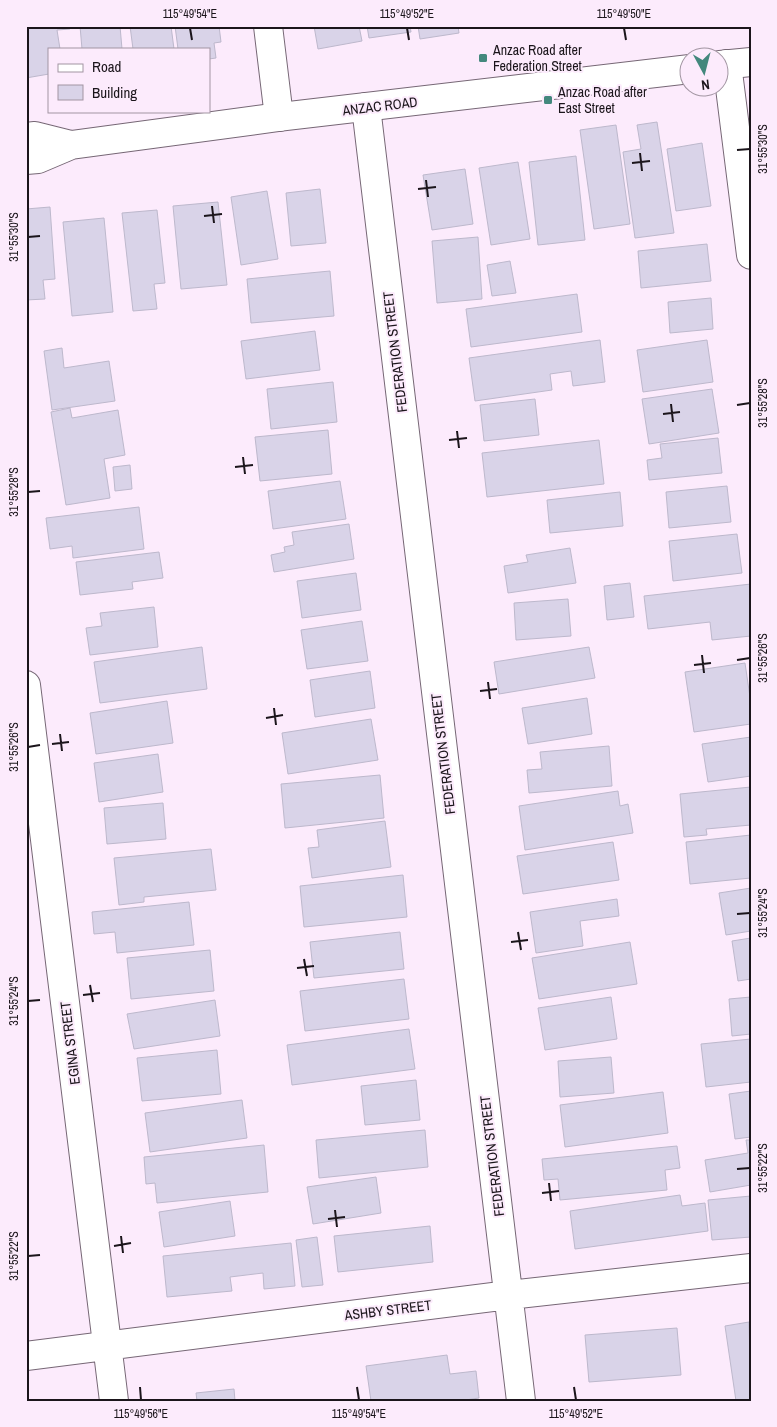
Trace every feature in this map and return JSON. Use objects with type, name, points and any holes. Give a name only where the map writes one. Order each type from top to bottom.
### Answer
[{"type":"street","points":[[268,26],[279,117]]},
{"type":"street","points":[[733,64],[751,255]]},
{"type":"street","name":"ANZAC ROAD","points":[[26,160],[38,159],[71,144],[279,117],[680,70]]},
{"type":"street","name":"FEDERATION STREET","points":[[366,108],[521,1401]]},
{"type":"street","name":"ANZAC ROAD","points":[[26,137],[36,136],[71,144]]},
{"type":"street","name":"EGINA STREET","points":[[26,685],[114,1401]]},
{"type":"street","name":"ASHBY STREET","points":[[26,1356],[508,1295],[751,1268]]},
{"type":"building","points":[[26,26],[69,26],[70,29],[57,30],[60,48],[48,48],[48,74],[26,78]]},
{"type":"building","points":[[80,26],[120,26],[122,48],[82,48]]},
{"type":"building","points":[[130,26],[171,26],[174,48],[133,48]]},
{"type":"building","points":[[175,26],[219,26],[221,42],[214,43],[216,58],[210,59],[210,48],[178,48]]},
{"type":"building","points":[[314,26],[359,26],[362,41],[318,49]]},
{"type":"building","points":[[367,26],[410,26],[411,32],[369,38]]},
{"type":"building","points":[[418,26],[458,26],[459,33],[420,39]]},
{"type":"building","points":[[657,122],[674,233],[635,238],[623,152],[641,149],[637,125]]},
{"type":"building","points":[[616,125],[630,224],[594,229],[580,130]]},
{"type":"building","points":[[702,143],[711,206],[676,211],[667,149]]},
{"type":"building","points":[[576,156],[585,240],[538,245],[529,162]]},
{"type":"building","points":[[518,162],[530,239],[491,245],[479,168]]},
{"type":"building","points":[[465,169],[473,224],[432,230],[423,175]]},
{"type":"building","points":[[320,189],[326,243],[291,246],[286,193]]},
{"type":"building","points":[[267,191],[278,259],[241,265],[231,197]]},
{"type":"building","points":[[218,202],[227,285],[181,289],[173,206]]},
{"type":"building","points":[[50,207],[55,279],[43,280],[45,299],[26,300],[26,209]]},
{"type":"building","points":[[157,210],[165,283],[154,284],[157,309],[133,311],[122,213]]},
{"type":"building","points":[[104,218],[113,312],[72,316],[63,222]]},
{"type":"building","points":[[478,237],[482,299],[437,303],[432,241]]},
{"type":"building","points":[[707,244],[711,281],[641,288],[638,251]]},
{"type":"building","points":[[510,261],[516,293],[492,296],[487,265]]},
{"type":"building","points":[[330,271],[334,316],[251,323],[247,279]]},
{"type":"building","points":[[577,294],[582,332],[471,347],[466,309]]},
{"type":"building","points":[[711,298],[713,329],[670,333],[668,302]]},
{"type":"building","points":[[315,331],[320,370],[246,379],[241,341]]},
{"type":"building","points":[[600,340],[605,382],[573,386],[571,371],[550,374],[552,390],[475,401],[469,358]]},
{"type":"building","points":[[707,340],[713,382],[643,392],[637,350]]},
{"type":"building","points":[[62,348],[64,368],[109,361],[115,401],[52,410],[44,351]]},
{"type":"building","points":[[333,382],[337,422],[271,429],[267,389]]},
{"type":"building","points":[[712,389],[719,433],[649,444],[642,399]]},
{"type":"building","points":[[535,399],[539,435],[484,441],[480,405]]},
{"type":"building","points":[[70,408],[72,418],[118,410],[125,455],[104,459],[110,498],[66,505],[51,412]]},
{"type":"building","points":[[328,430],[332,474],[260,481],[255,437]]},
{"type":"building","points":[[718,438],[722,473],[649,480],[647,460],[662,458],[660,444]]},
{"type":"building","points":[[599,440],[604,484],[487,497],[482,453]]},
{"type":"building","points":[[130,465],[132,489],[115,491],[113,467]]},
{"type":"building","points":[[340,481],[346,519],[273,529],[268,491]]},
{"type":"building","points":[[727,486],[731,522],[669,528],[666,492]]},
{"type":"building","points":[[620,492],[623,526],[550,533],[547,500]]},
{"type":"building","points":[[139,507],[144,549],[73,558],[72,546],[50,549],[46,518]]},
{"type":"building","points":[[349,524],[354,559],[274,572],[271,555],[285,552],[284,547],[294,545],[292,532]]},
{"type":"building","points":[[737,534],[742,573],[673,581],[669,541]]},
{"type":"building","points":[[570,548],[576,583],[508,593],[504,566],[528,562],[526,555]]},
{"type":"building","points":[[159,552],[163,578],[132,582],[133,589],[80,595],[76,562]]},
{"type":"building","points":[[356,573],[361,610],[302,618],[297,581]]},
{"type":"building","points":[[630,583],[634,617],[607,620],[604,586]]},
{"type":"building","points":[[751,584],[751,636],[712,640],[710,622],[648,629],[644,596]]},
{"type":"building","points":[[568,599],[571,636],[516,640],[514,603]]},
{"type":"building","points":[[154,607],[158,647],[90,655],[86,628],[102,626],[100,613]]},
{"type":"building","points":[[362,621],[368,661],[307,669],[301,630]]},
{"type":"building","points":[[202,647],[207,689],[100,703],[94,662]]},
{"type":"building","points":[[589,647],[595,678],[499,694],[494,662]]},
{"type":"building","points":[[745,663],[751,704],[751,724],[694,732],[685,672]]},
{"type":"building","points":[[370,671],[375,708],[315,717],[310,680]]},
{"type":"building","points":[[587,698],[592,734],[528,744],[522,708]]},
{"type":"building","points":[[167,701],[173,743],[96,754],[90,713]]},
{"type":"building","points":[[371,719],[378,760],[288,774],[282,733]]},
{"type":"building","points":[[751,737],[751,776],[708,782],[702,744]]},
{"type":"building","points":[[609,746],[612,786],[529,793],[527,770],[542,769],[540,752]]},
{"type":"building","points":[[158,754],[163,792],[99,802],[94,763]]},
{"type":"building","points":[[380,775],[384,818],[285,828],[281,784]]},
{"type":"building","points":[[751,787],[751,825],[706,829],[707,835],[684,837],[680,794]]},
{"type":"building","points":[[618,791],[620,806],[628,804],[633,833],[525,850],[519,806]]},
{"type":"building","points":[[163,803],[166,839],[107,844],[104,808]]},
{"type":"building","points":[[385,821],[391,867],[312,878],[308,848],[319,847],[317,830]]},
{"type":"building","points":[[751,835],[751,878],[690,884],[686,842]]},
{"type":"building","points":[[613,842],[619,880],[523,894],[517,856]]},
{"type":"building","points":[[211,849],[216,890],[144,897],[144,902],[119,905],[114,858]]},
{"type":"building","points":[[403,875],[407,917],[304,927],[300,886]]},
{"type":"building","points":[[751,888],[751,931],[726,935],[719,893]]},
{"type":"building","points":[[617,899],[619,916],[580,921],[583,946],[536,953],[530,912]]},
{"type":"building","points":[[189,902],[194,945],[117,953],[115,932],[94,934],[92,912]]},
{"type":"building","points":[[400,932],[404,969],[314,978],[310,942]]},
{"type":"building","points":[[751,938],[751,979],[738,981],[732,941]]},
{"type":"building","points":[[630,942],[637,984],[539,999],[532,958]]},
{"type":"building","points":[[210,950],[214,991],[131,999],[127,958]]},
{"type":"building","points":[[404,979],[409,1019],[305,1031],[300,991]]},
{"type":"building","points":[[611,997],[617,1039],[545,1050],[538,1008]]},
{"type":"building","points":[[751,997],[751,1034],[732,1036],[729,999]]},
{"type":"building","points":[[215,1000],[220,1036],[134,1049],[127,1014]]},
{"type":"building","points":[[409,1029],[415,1069],[292,1085],[287,1045]]},
{"type":"building","points":[[751,1039],[751,1082],[706,1087],[701,1044]]},
{"type":"building","points":[[217,1050],[221,1094],[142,1101],[137,1058]]},
{"type":"building","points":[[611,1057],[614,1093],[560,1097],[558,1061]]},
{"type":"building","points":[[416,1080],[420,1120],[365,1125],[361,1086]]},
{"type":"building","points":[[751,1091],[751,1137],[735,1139],[729,1094]]},
{"type":"building","points":[[663,1092],[668,1133],[565,1147],[560,1105]]},
{"type":"building","points":[[242,1100],[247,1138],[150,1152],[145,1113]]},
{"type":"building","points":[[425,1130],[428,1167],[319,1178],[316,1140]]},
{"type":"building","points":[[746,1140],[751,1140],[751,1185],[710,1192],[705,1160],[748,1153]]},
{"type":"building","points":[[264,1145],[268,1192],[157,1203],[155,1183],[146,1184],[144,1157]]},
{"type":"building","points":[[677,1146],[680,1168],[665,1170],[667,1190],[560,1200],[558,1179],[544,1180],[542,1159]]},
{"type":"building","points":[[376,1177],[381,1213],[313,1224],[307,1187]]},
{"type":"building","points":[[680,1195],[682,1206],[705,1203],[708,1231],[575,1249],[570,1211]]},
{"type":"building","points":[[751,1196],[751,1237],[712,1240],[708,1200]]},
{"type":"building","points":[[230,1201],[235,1236],[164,1247],[159,1212]]},
{"type":"building","points":[[430,1226],[433,1262],[338,1272],[334,1236]]},
{"type":"building","points":[[317,1237],[323,1285],[302,1287],[296,1240]]},
{"type":"building","points":[[291,1243],[295,1286],[264,1289],[263,1273],[230,1277],[232,1291],[167,1297],[163,1256]]},
{"type":"building","points":[[749,1322],[751,1401],[736,1401],[725,1326]]},
{"type":"building","points":[[677,1328],[681,1375],[589,1382],[585,1335]]},
{"type":"building","points":[[447,1355],[450,1374],[476,1371],[479,1398],[459,1401],[371,1401],[366,1366]]},
{"type":"building","points":[[234,1389],[235,1401],[197,1401],[196,1393]]},
{"type":"place","name":"Anzac Road after Federation Street","points":[[483,58]]},
{"type":"place","name":"Anzac Road after East Street","points":[[548,100]]}]
